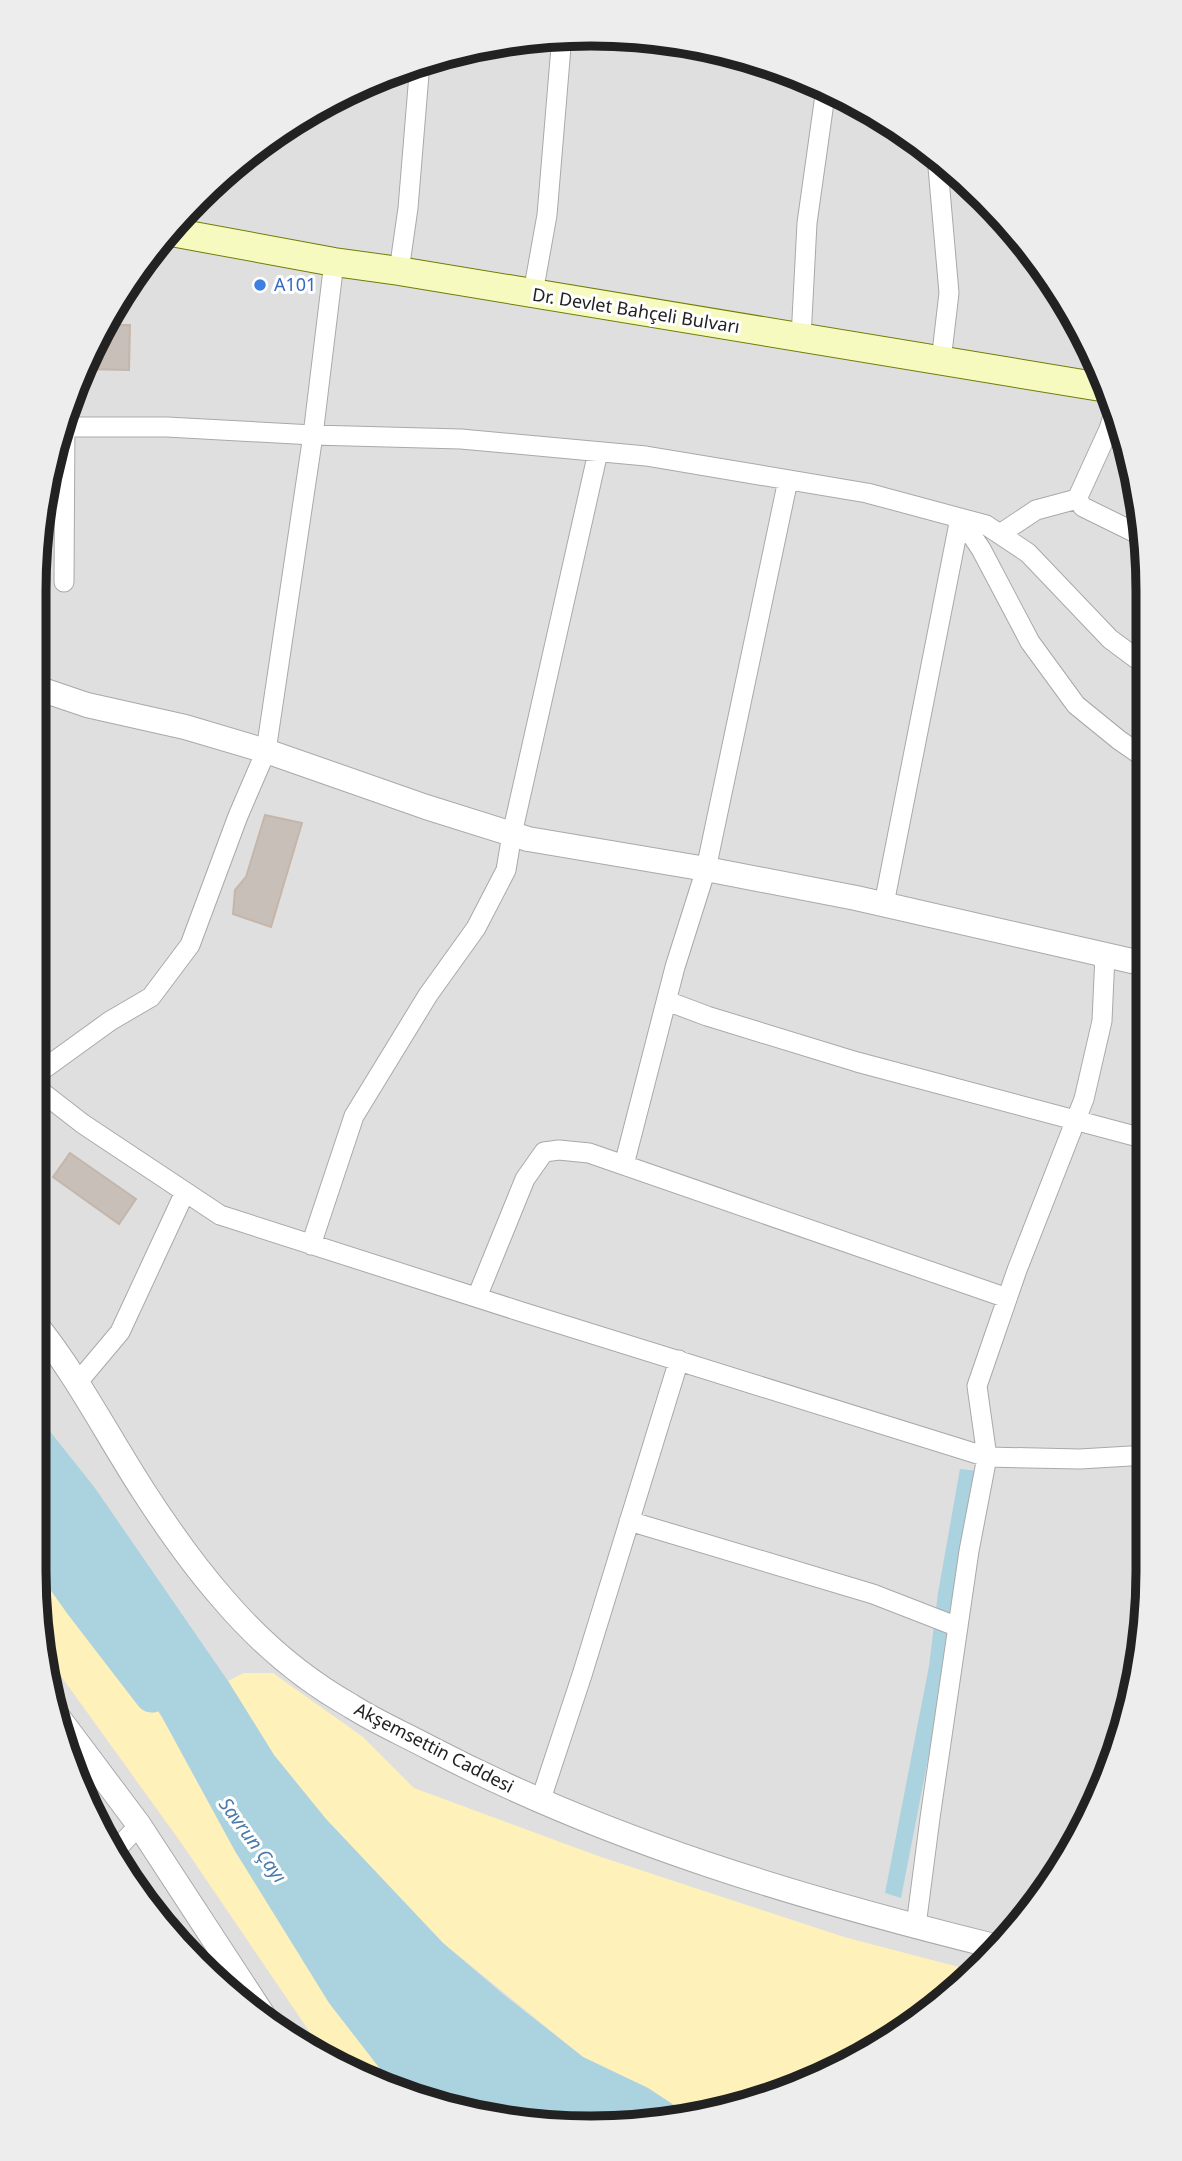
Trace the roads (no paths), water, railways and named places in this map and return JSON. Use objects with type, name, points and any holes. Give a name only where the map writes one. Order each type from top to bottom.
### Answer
[{"type":"main road","name":"Dr. Devlet Bahçeli Bulvarı","points":[[178,234],[1097,386]]},
{"type":"street","points":[[533,293],[547,215],[561,47]]},
{"type":"street","points":[[398,271],[408,208],[419,73]]},
{"type":"street","points":[[801,338],[807,223],[825,98]]},
{"type":"street","points":[[938,171],[949,293],[941,361]]},
{"type":"street","points":[[46,1067],[110,1021],[150,997],[190,945],[238,816],[266,751],[313,435],[334,262]]},
{"type":"street","points":[[72,423],[461,439],[646,456],[867,493],[986,524],[1028,553],[1110,639],[1136,659]]},
{"type":"street","points":[[1077,499],[1110,424]]},
{"type":"street","points":[[311,1245],[354,1116],[428,995],[476,928],[506,870],[598,452]]},
{"type":"street","points":[[63,454],[64,582]]},
{"type":"street","points":[[624,1165],[667,1001],[706,869],[788,480]]},
{"type":"street","points":[[1000,534],[1036,510],[1077,499]]},
{"type":"street","points":[[1077,499],[1083,507],[1133,532]]},
{"type":"street","points":[[960,518],[981,549],[1030,642],[1076,705],[1136,752]]},
{"type":"street","points":[[884,904],[960,518]]},
{"type":"street","points":[[46,691],[87,705],[185,727],[266,751],[426,807],[528,839],[706,869],[884,904],[1136,962]]},
{"type":"street","points":[[916,1926],[969,1551],[988,1457],[977,1386],[1007,1298],[1084,1099],[1102,1021],[1105,955]]},
{"type":"street","points":[[667,1001],[706,1017],[857,1062],[1136,1136]]},
{"type":"street","points":[[46,1095],[83,1124],[220,1215],[988,1457],[1080,1459],[1136,1456]]},
{"type":"street","points":[[477,1297],[525,1179],[544,1152],[559,1150],[589,1153],[1007,1298]]},
{"type":"street","points":[[78,1382],[120,1332],[185,1192]]},
{"type":"street","name":"Akşemsettin Caddesi","points":[[46,1338],[78,1382],[144,1492],[223,1599],[295,1668],[349,1706],[540,1802],[599,1826],[803,1895],[988,1944]]},
{"type":"street","points":[[540,1802],[679,1360]]},
{"type":"street","points":[[629,1521],[873,1594],[958,1627]]},
{"type":"street","points":[[74,1744],[139,1825],[251,1996]]},
{"type":"street","points":[[121,1846],[139,1825]]},
{"type":"water","points":[[46,1426],[95,1488],[228,1681],[274,1755],[326,1819],[443,1943],[503,1994],[583,2057],[648,2088],[679,2108],[591,2116],[520,2111],[450,2097],[385,2075],[329,2003],[235,1851],[162,1717],[46,1540]]},
{"type":"water","points":[[960,1469],[979,1471],[952,1598],[930,1749],[901,1898],[885,1893],[929,1666],[938,1593]]},
{"type":"waterway","name":"Savrun Çayı","points":[[46,1553],[152,1695]]},
{"type":"place","name":"A101","points":[[260,285]]}]
